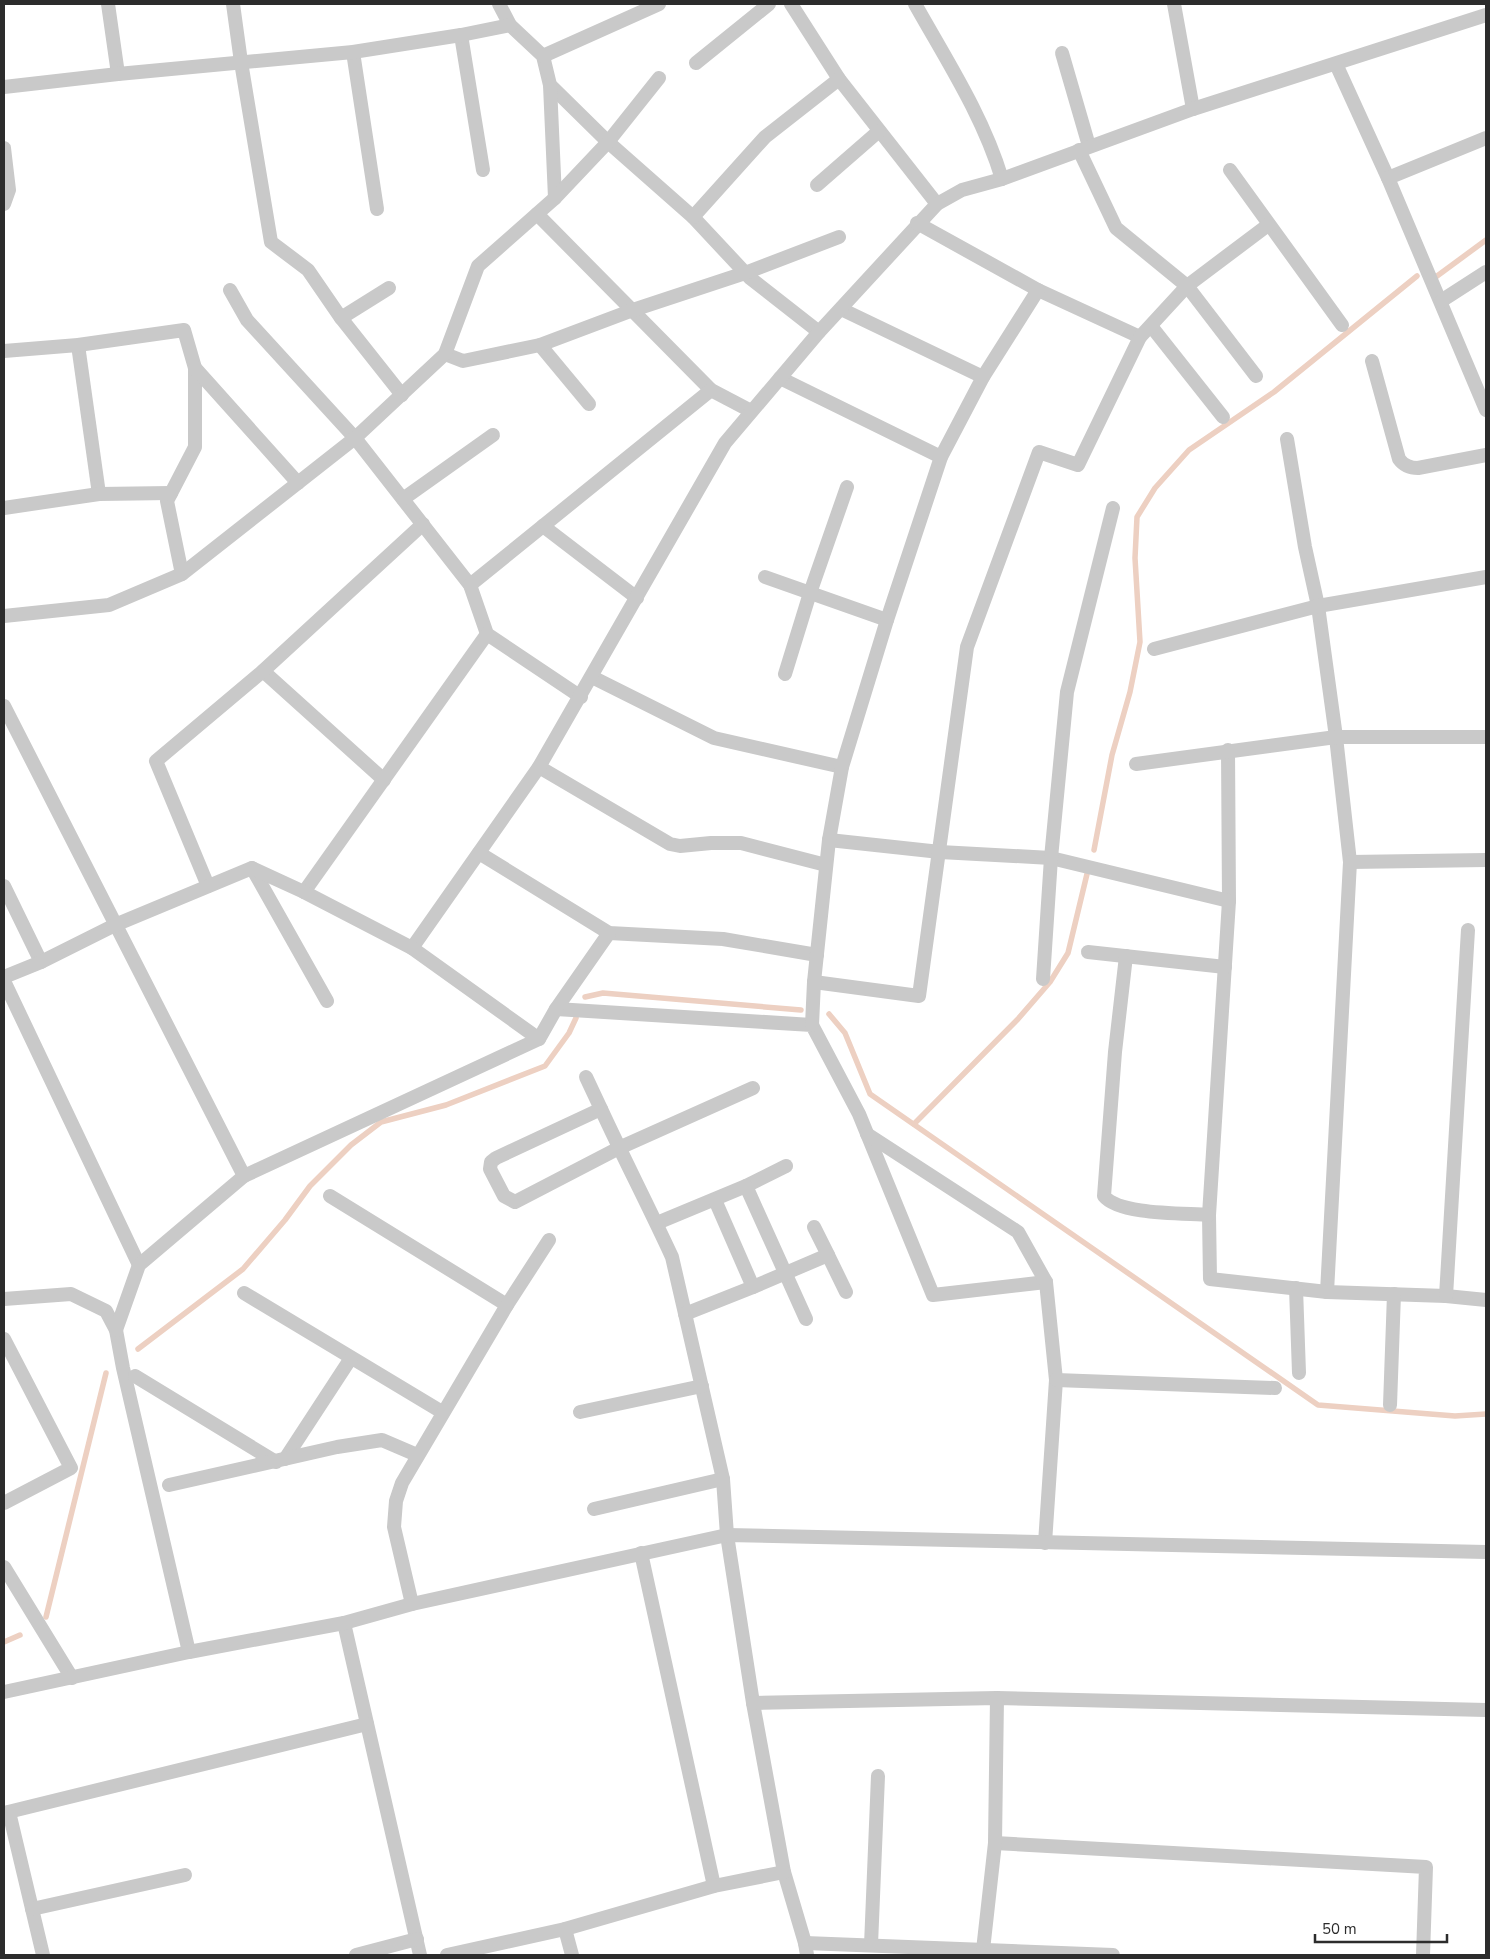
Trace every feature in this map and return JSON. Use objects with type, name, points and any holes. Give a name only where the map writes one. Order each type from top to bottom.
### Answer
[{"type":"street","points":[[108,4],[118,74]]},
{"type":"street","points":[[233,4],[271,242],[308,270],[341,318],[402,395]]},
{"type":"street","points":[[499,4],[510,25],[543,56],[550,85],[555,198]]},
{"type":"street","points":[[543,56],[659,4]]},
{"type":"street","points":[[696,63],[769,4]]},
{"type":"street","points":[[791,4],[839,79],[936,204]]},
{"type":"street","points":[[915,4],[975,110],[994,152],[1002,179]]},
{"type":"street","points":[[1174,4],[1193,109]]},
{"type":"street","points":[[412,948],[540,767],[725,443],[819,332],[936,204],[962,190],[1002,179],[1193,109],[1486,15]]},
{"type":"street","points":[[4,88],[118,74],[353,52],[461,35],[510,25]]},
{"type":"street","points":[[461,35],[484,170]]},
{"type":"street","points":[[353,52],[378,209]]},
{"type":"street","points":[[1062,52],[1084,148],[1116,228],[1187,286],[1256,376]]},
{"type":"street","points":[[1336,64],[1388,178],[1486,410]]},
{"type":"street","points":[[4,616],[109,605],[182,574],[355,438],[445,354],[478,266],[555,198],[608,142],[659,78]]},
{"type":"street","points":[[693,217],[765,137],[839,79]]},
{"type":"street","points":[[550,85],[608,142],[693,217],[745,273],[819,332]]},
{"type":"street","points":[[817,185],[879,131]]},
{"type":"street","points":[[1388,178],[1486,138]]},
{"type":"street","points":[[4,148],[9,190],[4,204]]},
{"type":"street","points":[[1230,170],[1342,325]]},
{"type":"street","points":[[537,214],[710,390],[751,411]]},
{"type":"street","points":[[917,224],[1038,290],[1140,336]]},
{"type":"street","points":[[814,982],[919,996],[940,852],[966,647],[1039,452],[1078,465],[1140,336],[1187,286],[1268,225]]},
{"type":"street","points":[[445,354],[463,361],[540,345],[633,310],[745,273],[839,237]]},
{"type":"street","points":[[1441,301],[1486,272]]},
{"type":"street","points":[[341,318],[389,288]]},
{"type":"street","points":[[230,290],[246,320],[355,438],[470,585],[487,634],[581,697]]},
{"type":"street","points":[[1038,290],[983,377],[941,457],[887,620],[842,767],[826,865],[816,955],[812,1025],[868,1134],[933,1295],[1046,1282]]},
{"type":"street","points":[[841,309],[983,377]]},
{"type":"street","points":[[1150,326],[1223,417]]},
{"type":"street","points":[[4,351],[78,345],[184,330],[195,368],[195,447],[166,501],[182,574]]},
{"type":"street","points":[[78,345],[99,494]]},
{"type":"street","points":[[540,345],[589,404]]},
{"type":"street","points":[[1372,361],[1399,459],[1403,464],[1411,468],[1418,468],[1486,455]]},
{"type":"street","points":[[195,368],[298,483]]},
{"type":"street","points":[[780,378],[941,457]]},
{"type":"street","points":[[470,585],[710,390]]},
{"type":"street","points":[[403,499],[493,434]]},
{"type":"street","points":[[1287,439],[1318,606],[1336,737],[1350,862],[1327,1292]]},
{"type":"street","points":[[785,674],[810,593],[847,487]]},
{"type":"street","points":[[4,508],[99,494],[171,492]]},
{"type":"street","points":[[1043,979],[1051,858],[1067,692],[1113,508]]},
{"type":"street","points":[[208,886],[156,761],[263,671],[423,524]]},
{"type":"street","points":[[543,526],[637,598]]},
{"type":"street","points":[[765,577],[887,620]]},
{"type":"street","points":[[1154,649],[1318,606],[1486,577]]},
{"type":"street","points":[[304,892],[487,634]]},
{"type":"street","points":[[263,671],[384,780]]},
{"type":"street","points":[[592,677],[720,739],[842,767]]},
{"type":"street","points":[[4,706],[244,1176]]},
{"type":"street","points":[[1136,764],[1228,750],[1336,737],[1486,737]]},
{"type":"street","points":[[1228,750],[1229,901],[1209,1215],[1210,1279],[1327,1292],[1446,1296],[1486,1300]]},
{"type":"street","points":[[540,767],[670,844],[680,846],[711,843],[741,844],[826,865]]},
{"type":"street","points":[[829,840],[940,852],[1051,858],[1229,901]]},
{"type":"street","points":[[479,853],[609,933],[722,939],[816,955]]},
{"type":"street","points":[[1350,862],[1486,860]]},
{"type":"street","points":[[252,868],[327,1001]]},
{"type":"street","points":[[4,977],[41,962],[115,924],[252,868],[304,892],[412,948],[539,1039]]},
{"type":"street","points":[[4,886],[41,962]]},
{"type":"street","points":[[1446,1296],[1468,930]]},
{"type":"street","points":[[116,1330],[139,1265],[244,1176],[539,1039],[556,1009],[609,933]]},
{"type":"street","points":[[1088,952],[1224,967]]},
{"type":"street","points":[[1126,956],[1114,1052],[1104,1196],[1108,1201],[1131,1210],[1209,1215]]},
{"type":"street","points":[[4,981],[139,1265]]},
{"type":"street","points":[[556,1009],[812,1025]]},
{"type":"street","points":[[586,1077],[672,1257],[723,1479],[728,1535],[753,1703],[784,1872],[806,1949],[871,1945],[1113,1955]]},
{"type":"street","points":[[601,1110],[491,1162],[490,1169],[504,1196],[515,1202],[619,1148],[753,1088]]},
{"type":"street","points":[[868,1134],[1018,1232],[1046,1282],[1056,1380],[1045,1543]]},
{"type":"street","points":[[657,1223],[715,1200],[786,1166]]},
{"type":"street","points":[[746,1186],[806,1319]]},
{"type":"street","points":[[330,1196],[507,1305]]},
{"type":"street","points":[[715,1200],[754,1287]]},
{"type":"street","points":[[814,1227],[846,1292]]},
{"type":"street","points":[[412,1604],[394,1527],[396,1501],[402,1483],[442,1412],[549,1240]]},
{"type":"street","points":[[685,1314],[828,1255]]},
{"type":"street","points":[[1296,1288],[1299,1373]]},
{"type":"street","points":[[244,1293],[442,1412]]},
{"type":"street","points":[[4,1299],[71,1294],[106,1311],[116,1330],[122,1368],[189,1652]]},
{"type":"street","points":[[1390,1405],[1394,1294]]},
{"type":"street","points":[[4,1339],[71,1468],[4,1503]]},
{"type":"street","points":[[281,1460],[351,1358]]},
{"type":"street","points":[[135,1376],[281,1460]]},
{"type":"street","points":[[1056,1380],[1275,1388]]},
{"type":"street","points":[[580,1412],[702,1386]]},
{"type":"street","points":[[169,1485],[337,1447],[382,1440],[418,1455]]},
{"type":"street","points":[[594,1509],[723,1479]]},
{"type":"street","points":[[4,1692],[189,1652],[344,1623],[412,1604],[728,1535],[1486,1552]]},
{"type":"street","points":[[641,1554],[714,1886]]},
{"type":"street","points":[[4,1567],[72,1678]]},
{"type":"street","points":[[344,1623],[420,1955]]},
{"type":"street","points":[[753,1703],[997,1698],[1486,1710]]},
{"type":"street","points":[[983,1950],[995,1843],[997,1698]]},
{"type":"street","points":[[43,1955],[7,1813],[367,1724]]},
{"type":"street","points":[[871,1945],[878,1776]]},
{"type":"street","points":[[995,1843],[1426,1868],[1423,1955]]},
{"type":"street","points":[[447,1955],[565,1929],[714,1886],[784,1872]]},
{"type":"street","points":[[32,1909],[185,1875]]},
{"type":"street","points":[[565,1929],[572,1955]]},
{"type":"street","points":[[356,1955],[417,1939]]},
{"type":"waterway","points":[[1433,279],[1486,240]]},
{"type":"waterway","points":[[1094,850],[1112,755],[1130,692],[1140,642],[1135,558],[1137,517],[1155,488],[1189,450],[1274,392],[1417,276]]},
{"type":"waterway","points":[[914,1124],[1018,1019],[1050,982],[1068,953],[1087,874]]},
{"type":"waterway","points":[[585,997],[603,993],[801,1010]]},
{"type":"waterway","points":[[829,1014],[845,1033],[870,1094],[1318,1405],[1455,1416],[1486,1414]]},
{"type":"waterway","points":[[138,1349],[243,1269],[285,1220],[310,1186],[351,1145],[381,1122],[446,1105],[545,1066],[569,1033],[576,1018]]},
{"type":"waterway","points":[[46,1617],[106,1373]]},
{"type":"waterway","points":[[4,1642],[20,1635]]}]
